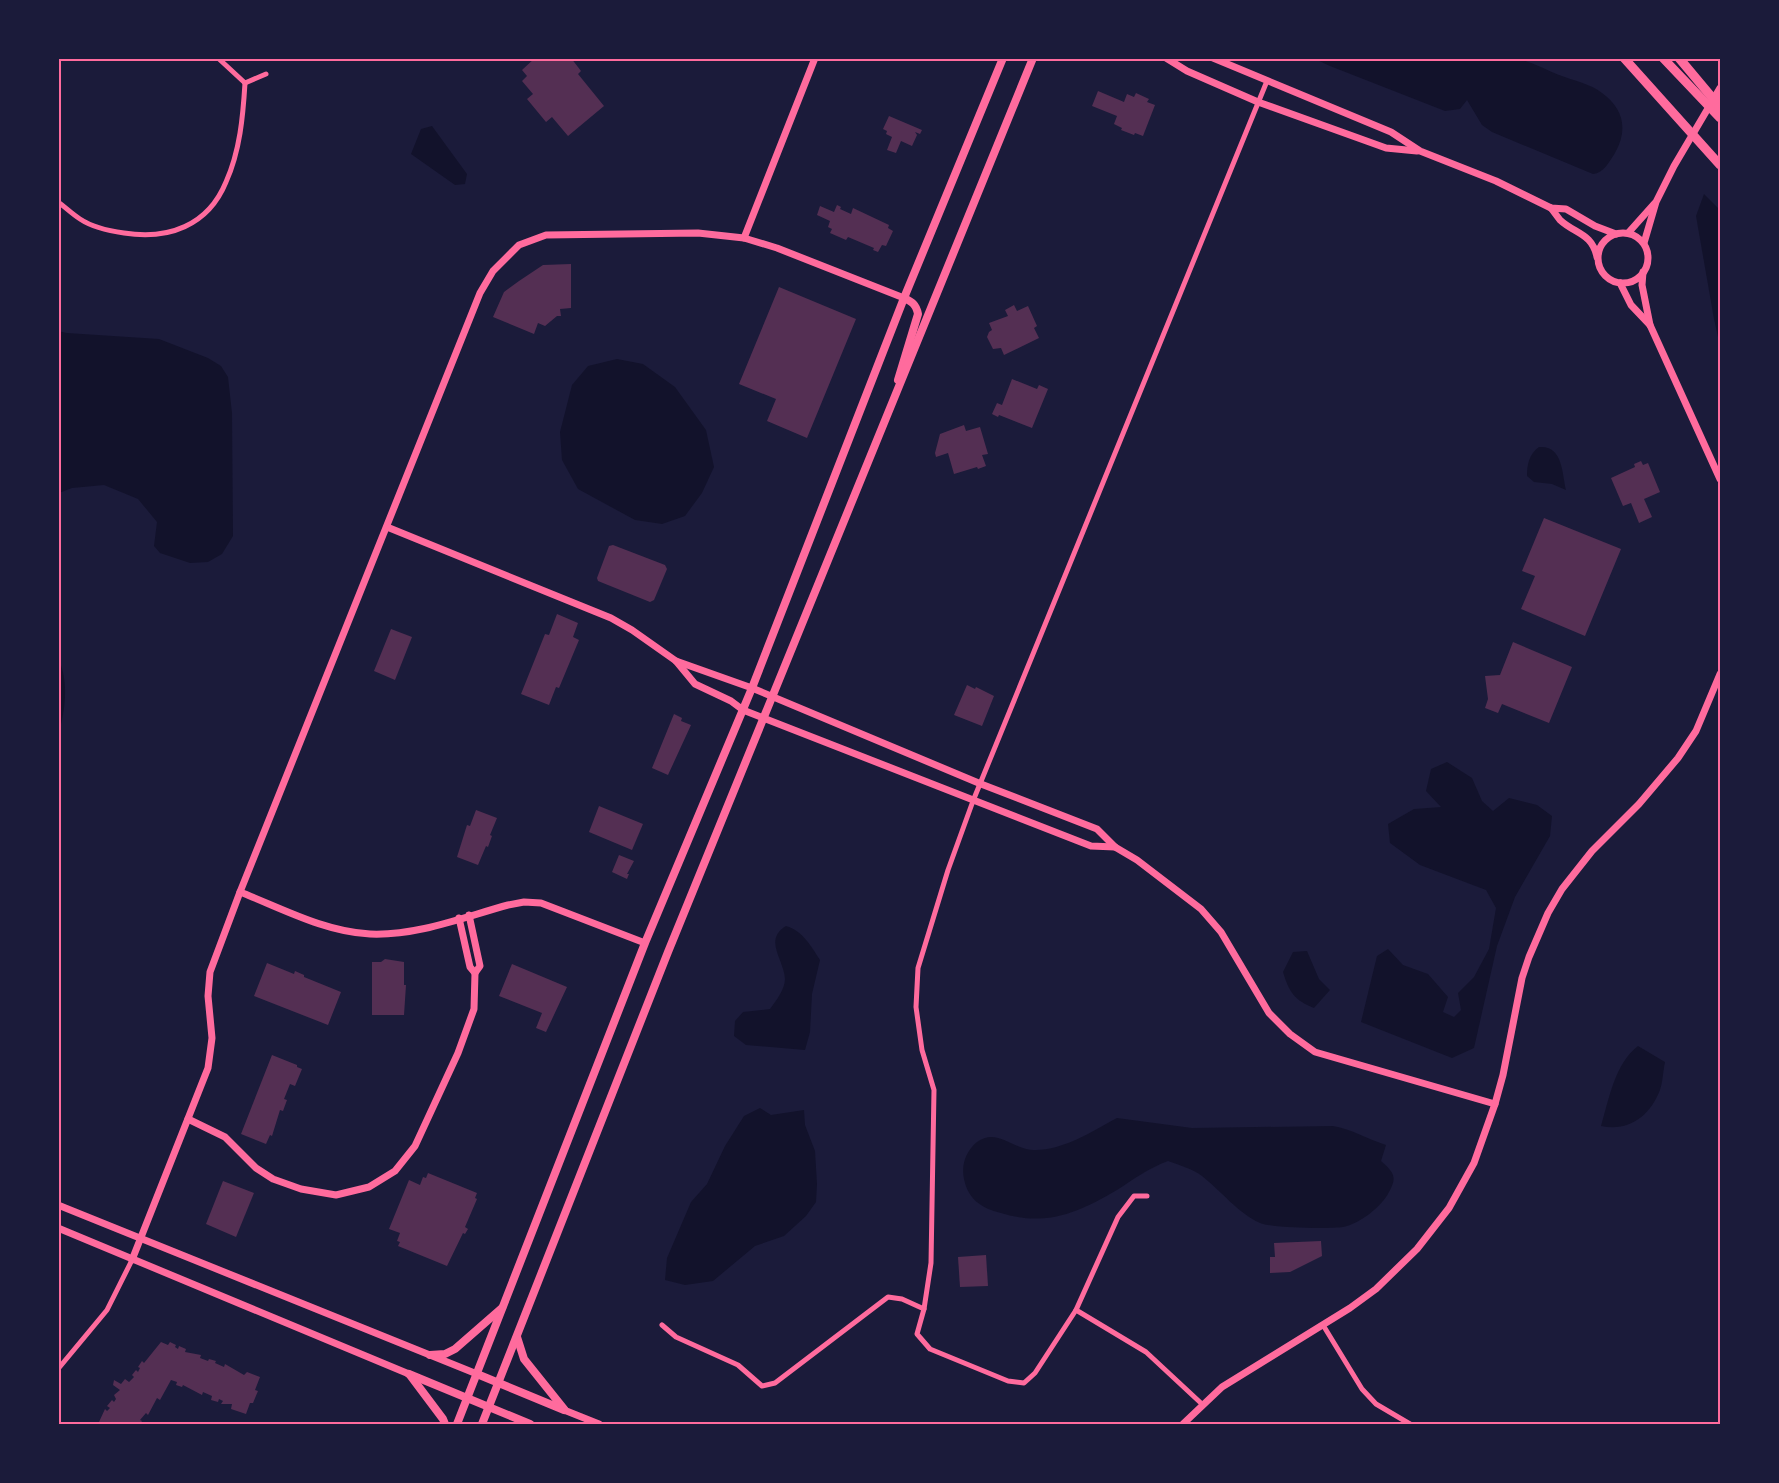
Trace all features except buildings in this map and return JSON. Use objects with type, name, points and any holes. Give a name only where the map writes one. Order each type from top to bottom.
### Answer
[{"type":"highway","points":[[1623,58],[1720,165]]},
{"type":"highway","points":[[1663,58],[1720,118]]},
{"type":"highway","points":[[1679,58],[1720,107]]},
{"type":"main road","points":[[457,1425],[645,943],[752,688],[904,298],[1003,58]]},
{"type":"main road","points":[[482,1425],[668,952],[1033,58]]},
{"type":"main road","points":[[884,425],[918,314],[912,302],[904,298]]},
{"type":"main road","points":[[430,1355],[445,1354],[454,1349],[503,1308]]},
{"type":"main road","points":[[517,1336],[524,1359],[564,1410]]},
{"type":"main road","points":[[409,1374],[530,1425]]},
{"type":"main road","points":[[409,1374],[443,1419],[445,1425]]},
{"type":"main road","points":[[477,1374],[564,1410]]},
{"type":"street","points":[[218,58],[245,83]]},
{"type":"street","points":[[744,238],[815,58]]},
{"type":"street","points":[[1166,58],[1258,102],[1386,148],[1420,151]]},
{"type":"street","points":[[1213,58],[1390,132],[1420,151],[1496,181],[1551,208],[1566,209],[1594,226],[1617,234]]},
{"type":"street","points":[[245,83],[266,74]]},
{"type":"street","points":[[1147,1196],[1134,1196],[1118,1217],[1076,1310],[1035,1373],[1024,1383],[1008,1381],[930,1349],[917,1334],[924,1309],[931,1263],[933,1090],[922,1050],[916,1007],[918,968],[948,870],[973,801],[1267,81]]},
{"type":"street","points":[[58,202],[81,220],[109,231],[143,236],[167,234],[192,224],[210,208],[226,183],[242,130],[245,83]]},
{"type":"street","points":[[1551,208],[1561,220],[1595,246],[1602,273],[1620,284],[1640,277],[1648,260],[1644,243],[1656,202],[1674,166],[1720,88]]},
{"type":"street","points":[[1597,258],[1601,243],[1612,234],[1629,232],[1656,202]]},
{"type":"street","points":[[58,1369],[107,1310],[141,1238],[208,1068],[212,1038],[208,996],[210,972],[480,293],[494,271],[519,245],[546,235],[698,232],[744,238],[777,248],[904,298]]},
{"type":"street","points":[[1629,232],[1644,243]]},
{"type":"street","points":[[1643,272],[1642,285],[1650,326],[1720,479]]},
{"type":"street","points":[[1620,284],[1631,304],[1650,326]]},
{"type":"street","points":[[387,527],[611,618],[676,661],[695,684],[731,701],[743,710],[1091,846],[1115,847]]},
{"type":"street","points":[[676,661],[752,688],[981,784],[1097,829],[1115,847],[1146,866],[1206,915],[1229,944],[1269,1013],[1315,1052],[1495,1104]]},
{"type":"street","points":[[1183,1425],[1222,1387],[1350,1308],[1381,1285],[1434,1229],[1474,1163],[1495,1104],[1522,978],[1548,913],[1562,889],[1586,858],[1606,835],[1639,804],[1678,758],[1696,731],[1720,674]]},
{"type":"street","points":[[240,892],[325,926],[370,934],[416,930],[508,905],[524,902],[541,903],[645,943]]},
{"type":"street","points":[[188,1119],[225,1137],[256,1168],[273,1179],[301,1188],[336,1195],[369,1187],[395,1171],[415,1146],[458,1053],[474,1009],[475,973],[480,966],[469,915]]},
{"type":"street","points":[[459,918],[470,967],[475,973]]},
{"type":"street","points":[[58,1205],[477,1374]]},
{"type":"street","points":[[58,1228],[409,1374]]},
{"type":"street","points":[[662,1325],[676,1337],[738,1365],[762,1386],[775,1383],[888,1297],[902,1299],[924,1309]]},
{"type":"street","points":[[1076,1310],[1146,1352],[1203,1405]]},
{"type":"street","points":[[1323,1324],[1362,1389],[1376,1404],[1410,1425]]},
{"type":"street","points":[[564,1410],[599,1425]]},
{"type":"shaded area","points":[[1516,58],[1581,82],[1609,99],[1622,120],[1622,136],[1615,153],[1606,166],[1600,172],[1593,174],[1492,132],[1482,125],[1467,100],[1460,109],[1445,111],[1315,59]]},
{"type":"shaded area","points":[[432,126],[467,174],[465,184],[455,185],[411,154],[421,129]]},
{"type":"shaded area","points":[[1704,194],[1720,210],[1720,346],[1696,216]]},
{"type":"shaded area","points":[[58,331],[159,339],[208,358],[221,366],[228,377],[232,413],[233,536],[222,554],[208,562],[190,563],[160,553],[154,546],[157,522],[138,499],[104,485],[72,488],[59,493]]},
{"type":"shaded area","points":[[617,359],[643,364],[675,387],[706,430],[714,467],[702,493],[685,516],[662,524],[635,520],[578,489],[562,460],[560,432],[572,385],[588,366]]},
{"type":"shaded area","points":[[1539,447],[1553,450],[1557,455],[1566,490],[1552,484],[1534,482],[1527,476],[1529,460]]},
{"type":"shaded area","points":[[59,660],[64,678],[65,696],[59,733]]},
{"type":"shaded area","points":[[1447,762],[1472,778],[1482,801],[1493,811],[1509,798],[1537,805],[1552,816],[1550,836],[1515,897],[1497,946],[1474,1048],[1452,1058],[1361,1022],[1377,956],[1388,949],[1403,965],[1428,974],[1448,997],[1443,1012],[1454,1017],[1461,1010],[1458,993],[1474,977],[1489,949],[1496,908],[1486,890],[1420,865],[1390,843],[1388,824],[1414,809],[1441,807],[1426,791],[1431,769]]},
{"type":"shaded area","points":[[786,926],[802,935],[820,960],[812,994],[810,1032],[805,1050],[746,1045],[734,1036],[735,1021],[743,1012],[770,1009],[780,995],[785,979],[775,944],[779,931]]},
{"type":"shaded area","points":[[1307,951],[1319,979],[1330,990],[1314,1008],[1293,994],[1283,972],[1293,952]]},
{"type":"shaded area","points":[[1638,1046],[1665,1062],[1661,1087],[1656,1099],[1644,1114],[1629,1124],[1621,1127],[1601,1126],[1618,1072],[1630,1053]]},
{"type":"shaded area","points":[[760,1108],[771,1115],[804,1110],[805,1125],[815,1151],[816,1202],[806,1216],[784,1236],[755,1246],[713,1281],[685,1285],[665,1280],[667,1258],[691,1202],[707,1184],[725,1146],[744,1116]]},
{"type":"shaded area","points":[[1117,1118],[1192,1128],[1340,1127],[1386,1145],[1381,1161],[1391,1171],[1394,1178],[1389,1192],[1370,1214],[1350,1225],[1326,1228],[1288,1227],[1260,1223],[1237,1208],[1198,1174],[1168,1161],[1148,1170],[1089,1205],[1047,1218],[1017,1217],[994,1211],[977,1202],[966,1186],[963,1174],[965,1159],[973,1146],[984,1138],[998,1138],[1026,1149],[1044,1149],[1076,1140]]}]
